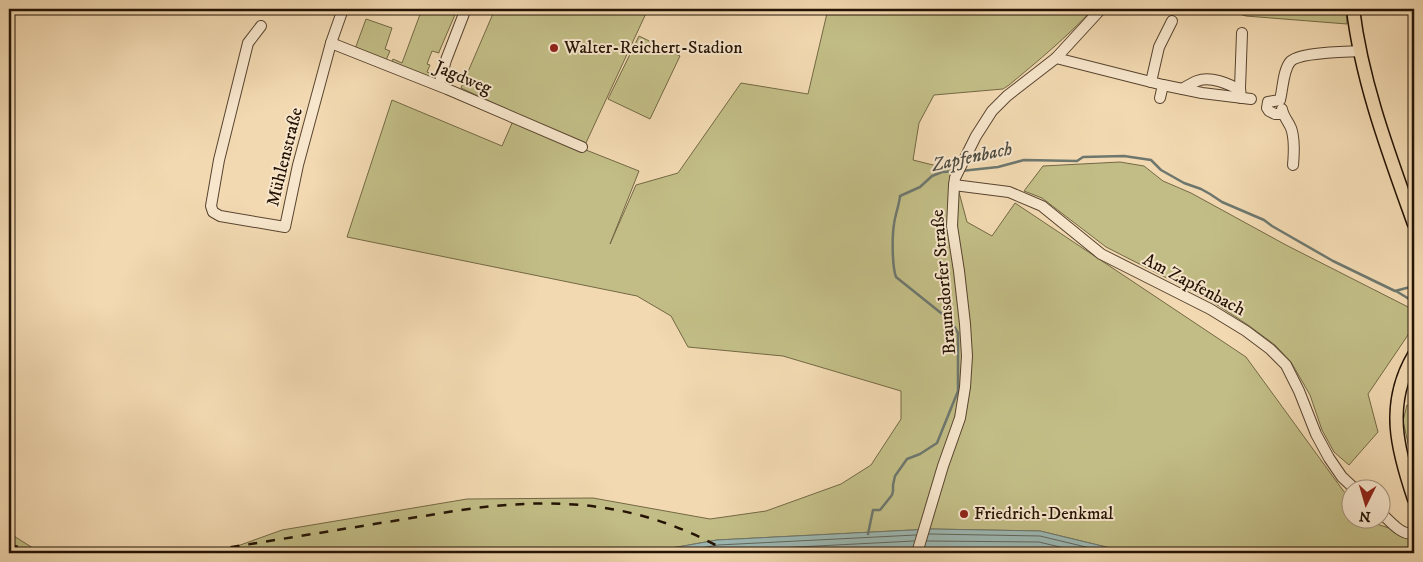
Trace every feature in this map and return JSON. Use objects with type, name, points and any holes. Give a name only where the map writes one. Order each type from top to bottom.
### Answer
[{"type":"main road","points":[[1353,9],[1360,51],[1379,123],[1414,224]]},
{"type":"main road","points":[[1414,355],[1408,365],[1400,388],[1396,421],[1397,438],[1405,473],[1414,499]]},
{"type":"street","name":"Mühlenstraße","points":[[261,26],[248,43],[219,160],[211,205],[213,212],[220,216],[286,227],[298,165],[331,43],[343,9]]},
{"type":"street","points":[[439,85],[446,60],[465,11],[461,9]]},
{"type":"street","name":"Braunsdorfer Straße","points":[[917,553],[960,418],[966,372],[964,304],[952,226],[954,182],[976,136],[992,111],[1007,96],[1056,58],[1101,9]]},
{"type":"street","points":[[1151,82],[1159,47],[1172,21]]},
{"type":"street","points":[[1242,33],[1244,96]]},
{"type":"street","name":"Jagdweg","points":[[331,43],[439,85],[582,147]]},
{"type":"street","points":[[1293,165],[1294,154],[1290,128],[1282,114],[1269,112],[1267,108],[1268,102],[1280,100],[1287,68],[1292,60],[1302,55],[1360,51]]},
{"type":"street","points":[[1056,58],[1182,89],[1202,93],[1244,96]]},
{"type":"street","points":[[1182,89],[1204,79],[1223,82],[1244,96]]},
{"type":"street","points":[[1160,98],[1163,85]]},
{"type":"street","name":"Am Zapfenbach","points":[[954,182],[1009,192],[1042,206],[1101,254],[1210,310],[1246,331],[1270,349],[1286,365],[1316,434],[1329,458],[1345,480]]},
{"type":"street","points":[[1390,521],[1403,533],[1414,534]]},
{"type":"shaded area","points":[[422,9],[457,10],[439,53],[432,51],[427,64],[430,65],[427,72],[437,76],[437,82],[391,63],[393,59],[402,63]]},
{"type":"shaded area","name":"Walter-Reichert-Stadion","points":[[495,9],[648,9],[585,145],[461,88]]},
{"type":"shaded area","points":[[828,9],[1093,9],[1052,48],[1003,89],[934,95],[919,123],[913,160],[953,170],[967,222],[992,236],[1015,203],[1246,357],[1340,486],[1340,530],[1390,530],[1390,528],[1414,536],[1414,553],[1131,553],[1040,531],[932,529],[717,540],[655,551],[625,553],[218,553],[282,530],[467,499],[593,498],[710,519],[766,511],[841,484],[871,465],[901,419],[901,391],[783,356],[688,347],[671,316],[637,296],[347,237],[392,100],[502,146],[513,121],[639,171],[610,244],[636,185],[678,173],[741,83],[808,94]]},
{"type":"shaded area","points":[[1224,9],[1346,9],[1347,24],[1246,16]]},
{"type":"shaded area","points":[[366,19],[392,28],[385,49],[390,51],[386,60],[355,49]]},
{"type":"shaded area","points":[[639,36],[680,56],[650,119],[608,99]]},
{"type":"shaded area","points":[[1120,162],[1144,166],[1163,181],[1191,193],[1286,245],[1414,310],[1414,321],[1408,335],[1368,394],[1378,432],[1349,465],[1334,452],[1322,430],[1310,395],[1291,362],[1275,345],[1208,299],[1106,247],[1042,198],[1024,191],[1043,166]]},
{"type":"shaded area","points":[[1407,405],[1414,406],[1414,470],[1403,421]]},
{"type":"shaded area","points":[[9,533],[41,553],[9,553]]},
{"type":"water","points":[[932,529],[1040,531],[1131,553],[625,553],[655,551],[717,540]]},
{"type":"waterway","name":"Zapfenbach","points":[[961,171],[998,167],[1024,160],[1077,161],[1083,157],[1124,156],[1151,160],[1161,170],[1184,183],[1201,189],[1222,202],[1264,220],[1333,261],[1395,291],[1414,286]]},
{"type":"waterway","name":"Zapfenbach","points":[[868,534],[873,510],[880,510],[892,495],[895,476],[907,459],[920,454],[937,443],[958,391],[958,333],[951,321],[896,277],[893,251],[894,224],[900,196],[920,187],[932,176],[942,172],[956,171]]},
{"type":"waterway","points":[[1396,291],[1414,302]]},
{"type":"railway","points":[[195,553],[461,510],[532,504],[600,507],[632,513],[665,523],[697,536],[730,553]]},
{"type":"railway","points":[[9,545],[49,553]]},
{"type":"place","name":"Walter-Reichert-Stadion","points":[[554,48]]},
{"type":"place","name":"Friedrich-Denkmal","points":[[964,514]]}]
